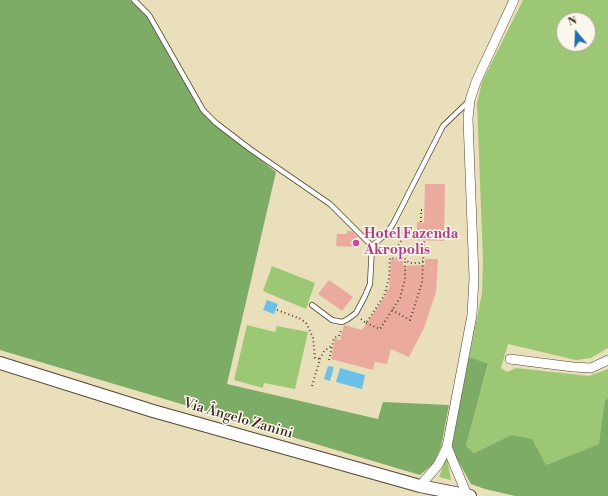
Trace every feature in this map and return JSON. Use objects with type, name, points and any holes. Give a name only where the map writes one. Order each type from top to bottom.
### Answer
[{"type":"street","points":[[420,486],[438,465],[447,447],[472,315],[474,278],[468,119],[470,100],[476,82],[514,0]]},
{"type":"street","points":[[510,359],[592,368],[608,360]]},
{"type":"street","name":"Via Ângelo Zanini","points":[[0,363],[153,411],[420,486],[469,496]]},
{"type":"street","points":[[447,447],[469,496]]},
{"type":"lane","points":[[134,0],[149,15],[203,110],[216,123],[250,149],[330,204],[372,246]]},
{"type":"lane","points":[[312,305],[332,320],[342,322],[356,313],[370,284],[372,246],[386,234],[393,224],[443,126],[470,100]]},
{"type":"path","points":[[421,222],[421,210],[425,210]]},
{"type":"path","points":[[383,250],[392,252],[396,250],[404,236],[417,232]]},
{"type":"path","points":[[392,310],[410,320],[421,292],[424,241]]},
{"type":"path","points":[[366,323],[384,296],[389,278],[390,258],[405,259],[409,263],[420,263],[423,261]]},
{"type":"path","points":[[358,314],[366,323],[380,329],[403,291],[405,259]]},
{"type":"path","points":[[277,310],[301,319],[307,324],[313,338],[316,358],[320,359]]},
{"type":"path","points":[[329,360],[334,338],[338,336],[342,326]]},
{"type":"path","points":[[312,386],[320,359],[324,351],[332,345]]},
{"type":"green space","points":[[0,0],[130,0],[148,16],[202,112],[216,125],[276,172],[227,384],[378,419],[383,402],[449,405],[441,447],[433,464],[420,475],[0,350]]},
{"type":"green space","points":[[523,0],[608,0],[608,348],[591,358],[576,360],[508,344],[501,368],[507,372],[516,368],[589,376],[608,369],[608,398],[605,400],[600,444],[546,465],[511,435],[474,453],[466,446],[488,365],[469,357],[482,293],[483,261],[477,103],[482,82]]},
{"type":"green space","points":[[272,266],[315,283],[306,309],[263,291]]},
{"type":"green space","points":[[247,325],[275,332],[277,326],[308,332],[295,389],[264,383],[263,388],[234,380]]},
{"type":"green space","points":[[469,357],[488,364],[466,446],[474,453],[511,435],[532,439],[546,465],[599,444],[605,400],[608,398],[608,496],[515,496],[471,484],[457,459],[452,445]]},
{"type":"green space","points":[[447,457],[451,480],[439,477]]},
{"type":"water","points":[[267,300],[278,304],[274,314],[263,310]]},
{"type":"water","points":[[328,366],[334,367],[330,381],[324,379]]},
{"type":"water","points":[[340,368],[365,375],[362,389],[336,382]]},
{"type":"building","points":[[425,184],[445,184],[444,241],[417,240],[417,222],[424,223]]},
{"type":"building","points":[[347,231],[352,231],[357,236],[357,247],[336,246],[337,234],[347,234]]},
{"type":"building","points":[[391,259],[403,260],[403,266],[425,265],[425,259],[438,259],[436,292],[424,328],[409,357],[391,349],[387,364],[375,362],[373,370],[331,359],[335,339],[340,340],[344,325],[362,330],[386,295],[386,289],[389,290]]},
{"type":"building","points":[[329,280],[353,297],[342,311],[318,294]]},
{"type":"place","name":"Hotel Fazenda Akropolis","points":[[356,243]]}]
